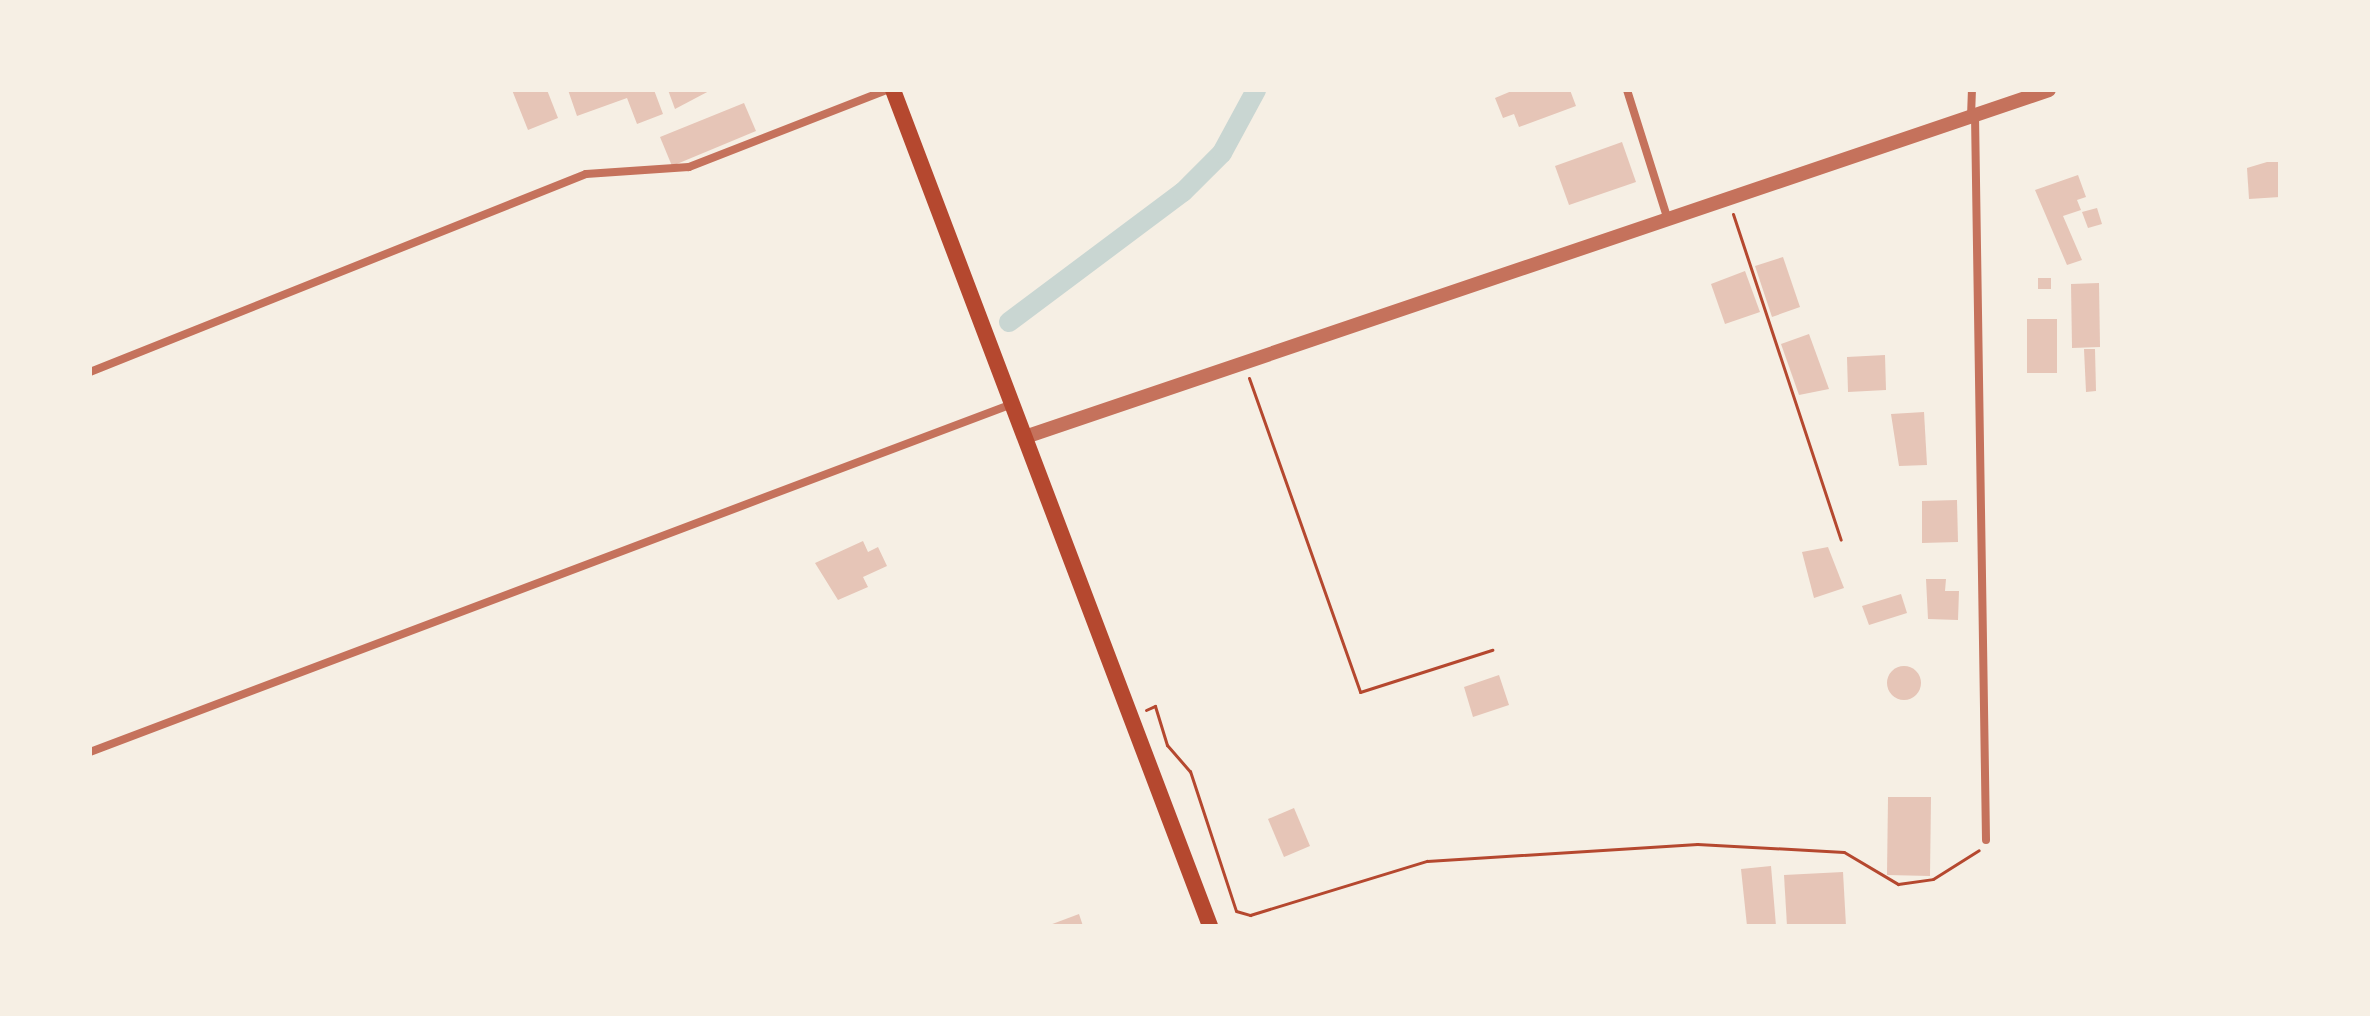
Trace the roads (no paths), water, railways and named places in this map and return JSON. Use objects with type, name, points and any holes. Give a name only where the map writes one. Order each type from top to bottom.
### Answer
[{"type":"main road","points":[[893,90],[1210,926]]},
{"type":"street","points":[[90,372],[586,174],[689,167],[886,90]]},
{"type":"street","points":[[1627,90],[1668,220]]},
{"type":"street","points":[[1972,90],[1986,840]]},
{"type":"street","points":[[1025,437],[2049,90]]},
{"type":"street","points":[[90,752],[1013,404]]},
{"type":"waterway","points":[[1009,322],[1183,192],[1222,153],[1256,90]]}]
